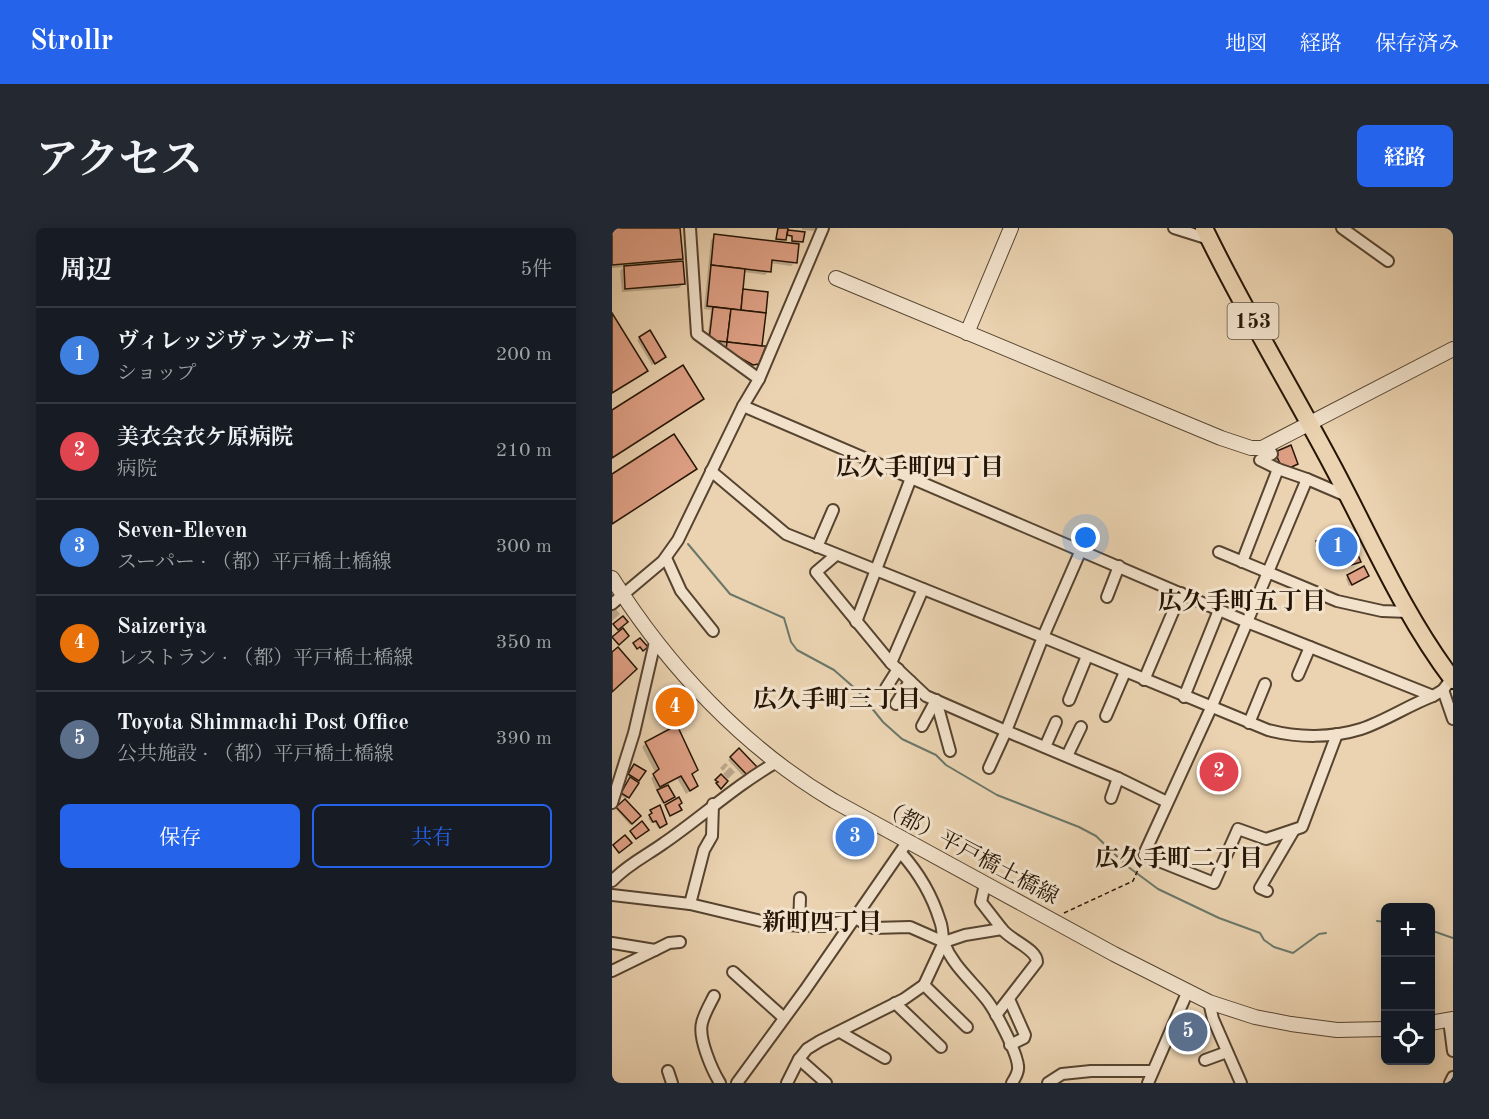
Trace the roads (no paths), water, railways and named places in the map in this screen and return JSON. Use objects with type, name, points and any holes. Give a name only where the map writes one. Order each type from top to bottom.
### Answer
[{"type":"highway","name":"153","points":[[1207,234],[1349,497],[1408,612],[1433,653],[1445,686]]},
{"type":"street","points":[[690,228],[697,334],[759,379]]},
{"type":"street","points":[[617,599],[666,558],[678,540],[743,406],[759,379],[823,228]]},
{"type":"street","points":[[967,333],[1011,228]]},
{"type":"street","points":[[1174,228],[1207,234]]},
{"type":"street","points":[[1346,229],[1388,261]]},
{"type":"street","points":[[836,278],[1221,438],[1251,448],[1262,448],[1453,349]]},
{"type":"street","points":[[743,406],[1247,622],[1310,647],[1445,686]]},
{"type":"street","points":[[1267,445],[1272,454],[1260,460],[1349,497]]},
{"type":"street","points":[[1242,562],[1278,469]]},
{"type":"street","points":[[711,471],[786,534],[1043,637],[1211,708],[1284,734],[1337,734],[1363,728],[1445,686]]},
{"type":"street","points":[[856,622],[911,478]]},
{"type":"street","points":[[1306,479],[1269,573],[1211,708],[1145,853],[1214,883],[1238,828],[1266,839],[1302,826],[1337,734]]},
{"type":"street","points":[[817,547],[833,510]]},
{"type":"street","points":[[989,768],[1081,550]]},
{"type":"street","points":[[1220,552],[1353,606],[1382,611],[1408,612]]},
{"type":"street","points":[[836,555],[816,572],[894,666],[926,696],[1118,777],[1167,802]]},
{"type":"street","points":[[666,558],[681,591],[713,631]]},
{"type":"street","points":[[1107,597],[1119,566]]},
{"type":"street","name":"（都）平戸橋土橋線","points":[[612,578],[617,599],[702,694],[777,762],[812,789],[904,847],[985,884],[1187,993],[1209,1002],[1255,1017],[1291,1024],[1337,1030],[1381,1029]]},
{"type":"street","points":[[886,688],[923,589]]},
{"type":"street","points":[[1144,680],[1181,593]]},
{"type":"street","points":[[1184,697],[1219,610]]},
{"type":"street","points":[[612,802],[634,733],[656,642]]},
{"type":"street","points":[[1298,675],[1310,647]]},
{"type":"street","points":[[1069,700],[1087,656]]},
{"type":"street","points":[[1106,716],[1125,672]]},
{"type":"street","points":[[896,704],[910,681]]},
{"type":"street","points":[[1249,723],[1265,684]]},
{"type":"street","points":[[1445,686],[1453,719]]},
{"type":"street","points":[[922,726],[936,700]]},
{"type":"street","points":[[936,700],[950,751]]},
{"type":"street","points":[[1045,747],[1056,722]]},
{"type":"street","points":[[1066,756],[1081,727]]},
{"type":"street","points":[[612,881],[625,867],[665,843],[713,804],[777,762]]},
{"type":"street","points":[[1111,798],[1118,777]]},
{"type":"street","points":[[690,904],[704,850],[712,836],[713,804]]},
{"type":"street","points":[[1267,891],[1260,888],[1294,830]]},
{"type":"street","points":[[737,1083],[904,847],[934,903],[944,942],[961,973],[987,999],[1010,1045],[1018,1066],[1017,1076],[1012,1083]]},
{"type":"street","points":[[985,884],[981,902],[1008,936],[1037,956],[1036,962],[996,1016]]},
{"type":"street","points":[[612,895],[690,904],[770,924],[824,926],[855,918],[873,928],[910,927],[944,942]]},
{"type":"street","points":[[799,926],[801,898]]},
{"type":"street","points":[[787,1083],[799,1059],[807,1049],[895,1003],[924,985],[944,942],[965,934],[1002,928]]},
{"type":"street","points":[[612,971],[669,943],[680,942]]},
{"type":"street","points":[[612,943],[656,950]]},
{"type":"street","points":[[733,972],[784,1018]]},
{"type":"street","points":[[924,985],[967,1027]]},
{"type":"street","points":[[1048,1083],[1062,1074],[1091,1071],[1152,1078],[1187,993]]},
{"type":"street","points":[[714,996],[702,1022],[702,1036],[714,1074],[720,1083]]},
{"type":"street","points":[[1009,999],[1025,1035],[1024,1038],[1010,1045]]},
{"type":"street","points":[[1209,1002],[1213,1019],[1238,1081]]},
{"type":"street","points":[[895,1003],[941,1047]]},
{"type":"street","points":[[1435,1022],[1451,1020],[1453,1051]]},
{"type":"street","points":[[840,1032],[885,1058]]},
{"type":"street","points":[[1205,1060],[1227,1052]]},
{"type":"street","points":[[799,1059],[825,1083]]},
{"type":"street","points":[[668,1071],[672,1083]]},
{"type":"street","points":[[1450,1083],[1453,1077]]},
{"type":"waterway","points":[[688,544],[730,594],[784,618],[791,642],[797,650],[834,670],[858,691],[883,722],[902,739],[936,755],[946,765],[997,795],[1079,827],[1096,836],[1127,866],[1158,889],[1219,918],[1260,933],[1264,940],[1274,947],[1293,953],[1319,934],[1326,933]]},
{"type":"waterway","points":[[1377,921],[1381,921]]},
{"type":"waterway","points":[[1435,932],[1453,938]]},
{"type":"place","name":"ヴィレッジヴァンガード","points":[[1338,547]]},
{"type":"place","name":"Saizeriya","points":[[675,707]]},
{"type":"place","name":"美衣会衣ケ原病院","points":[[1219,772]]},
{"type":"place","name":"Seven-Eleven","points":[[855,837]]},
{"type":"place","name":"Toyota Shimmachi Post Office","points":[[1188,1032]]},
{"type":"district","name":"広久手町四丁目","points":[[920,467]]},
{"type":"district","name":"広久手町五丁目","points":[[1242,601]]},
{"type":"district","name":"広久手町三丁目","points":[[837,699]]},
{"type":"district","name":"広久手町二丁目","points":[[1179,858]]},
{"type":"district","name":"新町四丁目","points":[[822,922]]}]
